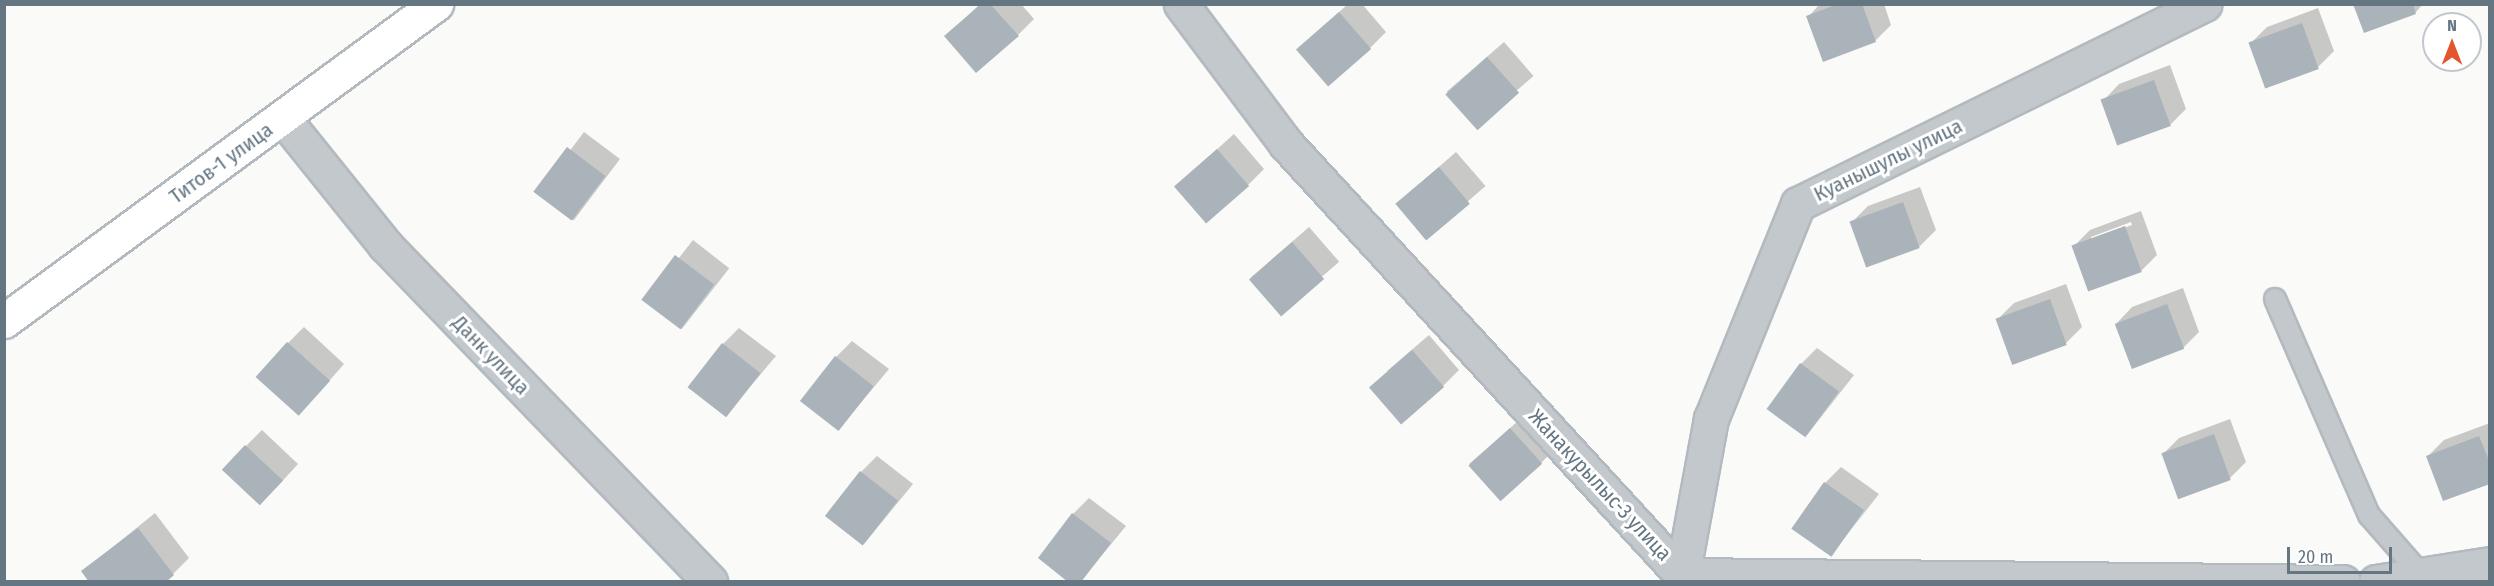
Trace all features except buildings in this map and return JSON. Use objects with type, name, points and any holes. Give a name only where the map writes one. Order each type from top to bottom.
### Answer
[{"type":"street","name":"Титов-1 улица","points":[[4,321],[436,4]]},
{"type":"street","name":"Жанакурылыс-3 улица","points":[[1181,4],[1286,144],[1682,578],[2343,582]]},
{"type":"street","name":"Куанышулы улица","points":[[1682,578],[1711,418],[1798,204],[2205,4]]},
{"type":"street","name":"Данк улица","points":[[283,118],[385,245],[710,582]]},
{"type":"street","points":[[2376,582],[2424,578],[2490,564]]},
{"type":"lane","points":[[2275,299],[2368,515],[2424,578]]}]
